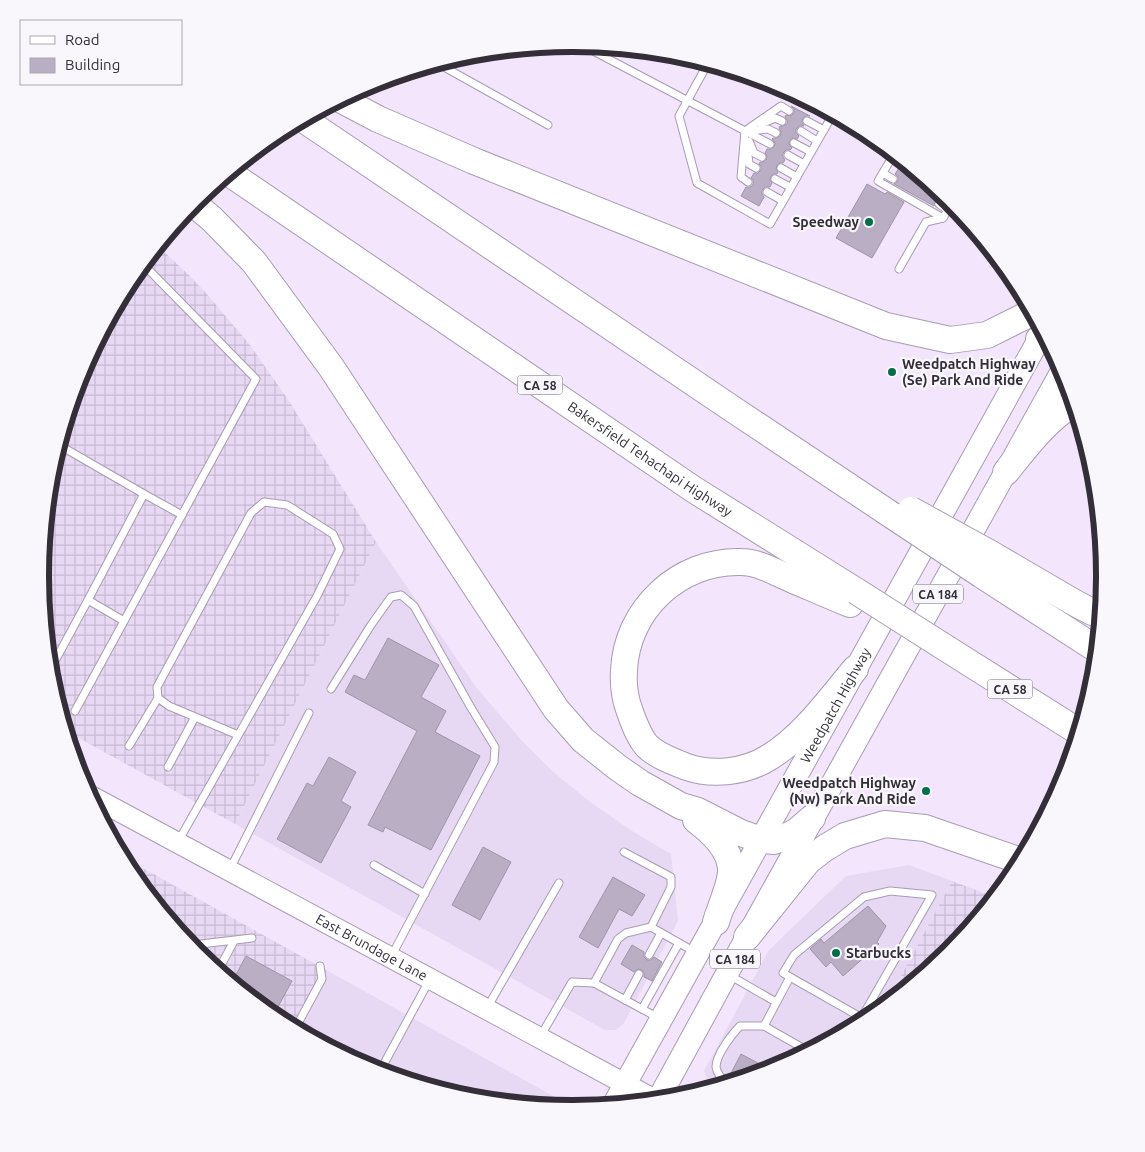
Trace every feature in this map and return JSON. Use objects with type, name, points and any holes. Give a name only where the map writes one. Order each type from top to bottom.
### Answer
[{"type":"highway","points":[[348,103],[378,119],[474,161],[886,326],[950,340],[987,335],[1026,315]]},
{"type":"highway","points":[[309,123],[734,410],[987,565],[1092,645]]},
{"type":"highway","name":"Bakersfield Tehachapi Highway","points":[[235,176],[853,598]]},
{"type":"highway","points":[[200,209],[254,262],[331,367],[556,709],[583,740],[640,783],[681,806],[698,811],[741,833],[761,840],[774,841],[786,837],[797,831],[812,818]]},
{"type":"highway","points":[[1006,472],[1038,434],[1068,407]]},
{"type":"highway","points":[[853,598],[760,566],[742,562],[722,563],[703,567],[683,575],[665,587],[650,601],[638,619],[629,639],[624,660],[623,684],[627,705],[636,727],[647,745],[678,764],[695,770],[728,772],[756,764],[783,748],[812,720],[855,669]]},
{"type":"highway","points":[[987,565],[1095,612]]},
{"type":"highway","name":"CA 58","points":[[853,598],[940,645],[1073,728]]},
{"type":"highway","points":[[681,806],[722,844],[729,857],[731,871],[716,922]]},
{"type":"highway","points":[[747,937],[808,861],[824,848],[845,836],[885,824],[924,828],[1013,858]]},
{"type":"main road","name":"Weedpatch Highway","points":[[618,1098],[626,1084],[651,1014],[688,948],[716,922],[855,669],[1040,340]]},
{"type":"main road","name":"CA 184","points":[[661,1092],[1057,379]]},
{"type":"main road","name":"East Brundage Lane","points":[[100,801],[646,1094]]},
{"type":"lane","points":[[597,53],[770,144]]},
{"type":"lane","points":[[446,68],[548,124]]},
{"type":"lane","points":[[705,69],[679,116],[697,183],[770,224],[830,120]]},
{"type":"lane","points":[[745,131],[781,106],[789,111]]},
{"type":"lane","points":[[745,131],[775,118],[782,121]]},
{"type":"lane","points":[[807,121],[824,130]]},
{"type":"lane","points":[[745,131],[768,129],[776,133]]},
{"type":"lane","points":[[745,131],[754,153],[762,158]]},
{"type":"lane","points":[[745,131],[749,164],[756,168]]},
{"type":"lane","points":[[745,131],[741,177],[748,182]]},
{"type":"lane","points":[[801,132],[817,141]]},
{"type":"lane","points":[[794,143],[811,152]]},
{"type":"lane","points":[[788,155],[804,164]]},
{"type":"lane","points":[[891,160],[878,181],[943,218]]},
{"type":"lane","points":[[781,168],[797,177]]},
{"type":"lane","points":[[882,174],[893,179]]},
{"type":"lane","points":[[775,179],[790,188]]},
{"type":"lane","points":[[767,192],[782,201]]},
{"type":"lane","points":[[899,269],[926,222],[943,218],[947,211]]},
{"type":"lane","points":[[74,711],[256,380],[148,269]]},
{"type":"lane","points":[[65,449],[182,515]]},
{"type":"lane","points":[[56,660],[144,494]]},
{"type":"lane","points":[[129,746],[158,698],[157,687],[251,514],[264,502],[287,505],[333,534],[340,549],[316,596],[177,843]]},
{"type":"lane","points":[[331,689],[391,597],[402,595],[414,606],[495,747],[494,762],[391,958]]},
{"type":"lane","points":[[88,600],[124,621]]},
{"type":"lane","points":[[158,698],[170,706],[238,735]]},
{"type":"lane","points":[[229,871],[309,713]]},
{"type":"lane","points":[[168,767],[195,717]]},
{"type":"lane","points":[[624,852],[671,877],[671,887],[651,927]]},
{"type":"lane","points":[[374,865],[425,894]]},
{"type":"lane","points":[[486,1009],[559,883]]},
{"type":"lane","points":[[764,1026],[776,1002],[794,955],[864,897],[890,891],[932,895],[867,1008]]},
{"type":"lane","points":[[594,983],[618,939],[626,933],[651,927],[688,948]]},
{"type":"lane","points":[[649,955],[661,933]]},
{"type":"lane","points":[[201,945],[252,938]]},
{"type":"lane","points":[[221,965],[234,941]]},
{"type":"lane","points":[[298,1022],[322,979],[320,966]]},
{"type":"lane","points":[[625,1000],[639,974]]},
{"type":"lane","points":[[726,974],[776,1002]]},
{"type":"lane","points":[[786,975],[854,1017]]},
{"type":"lane","points":[[384,1064],[430,979]]},
{"type":"lane","points":[[540,1038],[572,982],[594,983],[651,1014]]},
{"type":"lane","points":[[721,1078],[717,1072],[716,1064],[734,1032],[740,1026],[764,1026],[801,1047]]},
{"type":"shaded area","points":[[163,250],[206,293],[250,345],[289,401],[376,542],[235,824],[74,736],[59,678],[53,644],[49,576],[50,542],[53,508],[67,440],[89,376],[103,344],[137,285]]},
{"type":"shaded area","points":[[376,542],[476,687],[523,742],[551,770],[590,802],[632,831],[671,854],[678,921],[624,1023],[616,1030],[605,1030],[235,824]]},
{"type":"shaded area","points":[[135,864],[328,971],[300,1023],[254,992],[202,946],[157,895]]},
{"type":"shaded area","points":[[909,865],[952,881],[894,990],[834,1030],[804,1046],[773,1060],[711,1081],[707,1078],[704,1071],[769,950],[846,876]]},
{"type":"shaded area","points":[[952,881],[988,895],[943,946],[894,990]]},
{"type":"shaded area","points":[[328,971],[559,1100],[504,1095],[470,1090],[437,1082],[372,1060],[341,1046],[300,1023]]},
{"type":"building","points":[[791,106],[810,116],[803,118],[804,126],[799,126],[796,129],[796,133],[799,136],[797,139],[793,138],[790,140],[789,144],[792,148],[783,153],[785,160],[777,165],[776,169],[778,172],[771,176],[770,180],[772,183],[770,187],[765,187],[762,190],[764,197],[759,206],[741,196],[746,187],[753,185],[751,178],[754,173],[758,173],[761,170],[759,164],[766,160],[767,156],[765,153],[767,149],[774,147],[775,143],[772,139],[780,136],[780,126],[787,124],[786,115],[791,116],[794,113],[794,109]]},
{"type":"building","points":[[899,168],[918,182],[936,200],[934,206],[894,184],[898,181],[898,177],[895,174]]},
{"type":"building","points":[[867,184],[885,194],[887,192],[904,202],[872,258],[836,238]]},
{"type":"building","points":[[388,638],[439,665],[421,697],[446,711],[435,732],[480,756],[431,850],[385,827],[383,832],[368,825],[417,731],[345,692],[354,675],[365,680]]},
{"type":"building","points":[[329,757],[356,772],[341,801],[351,807],[321,863],[277,839],[307,783],[313,786]]},
{"type":"building","points":[[483,847],[511,862],[480,920],[452,905]]},
{"type":"building","points":[[613,877],[645,895],[632,916],[619,909],[598,948],[579,937]]},
{"type":"building","points":[[868,906],[886,926],[877,942],[879,944],[871,956],[867,955],[843,976],[831,962],[826,967],[810,949],[821,939],[824,943]]},
{"type":"building","points":[[632,945],[644,952],[644,957],[647,960],[651,960],[654,957],[662,962],[652,981],[644,977],[642,970],[638,969],[634,972],[621,964]]},
{"type":"building","points":[[246,956],[292,981],[277,1008],[235,976]]},
{"type":"building","points":[[741,1054],[761,1065],[741,1072],[730,1075]]},
{"type":"place","name":"Speedway","points":[[869,222]]},
{"type":"place","name":"Weedpatch Highway (Se) Park And Ride","points":[[892,372]]},
{"type":"place","name":"Weedpatch Highway (Nw) Park And Ride","points":[[926,791]]},
{"type":"place","name":"Starbucks","points":[[836,953]]}]
